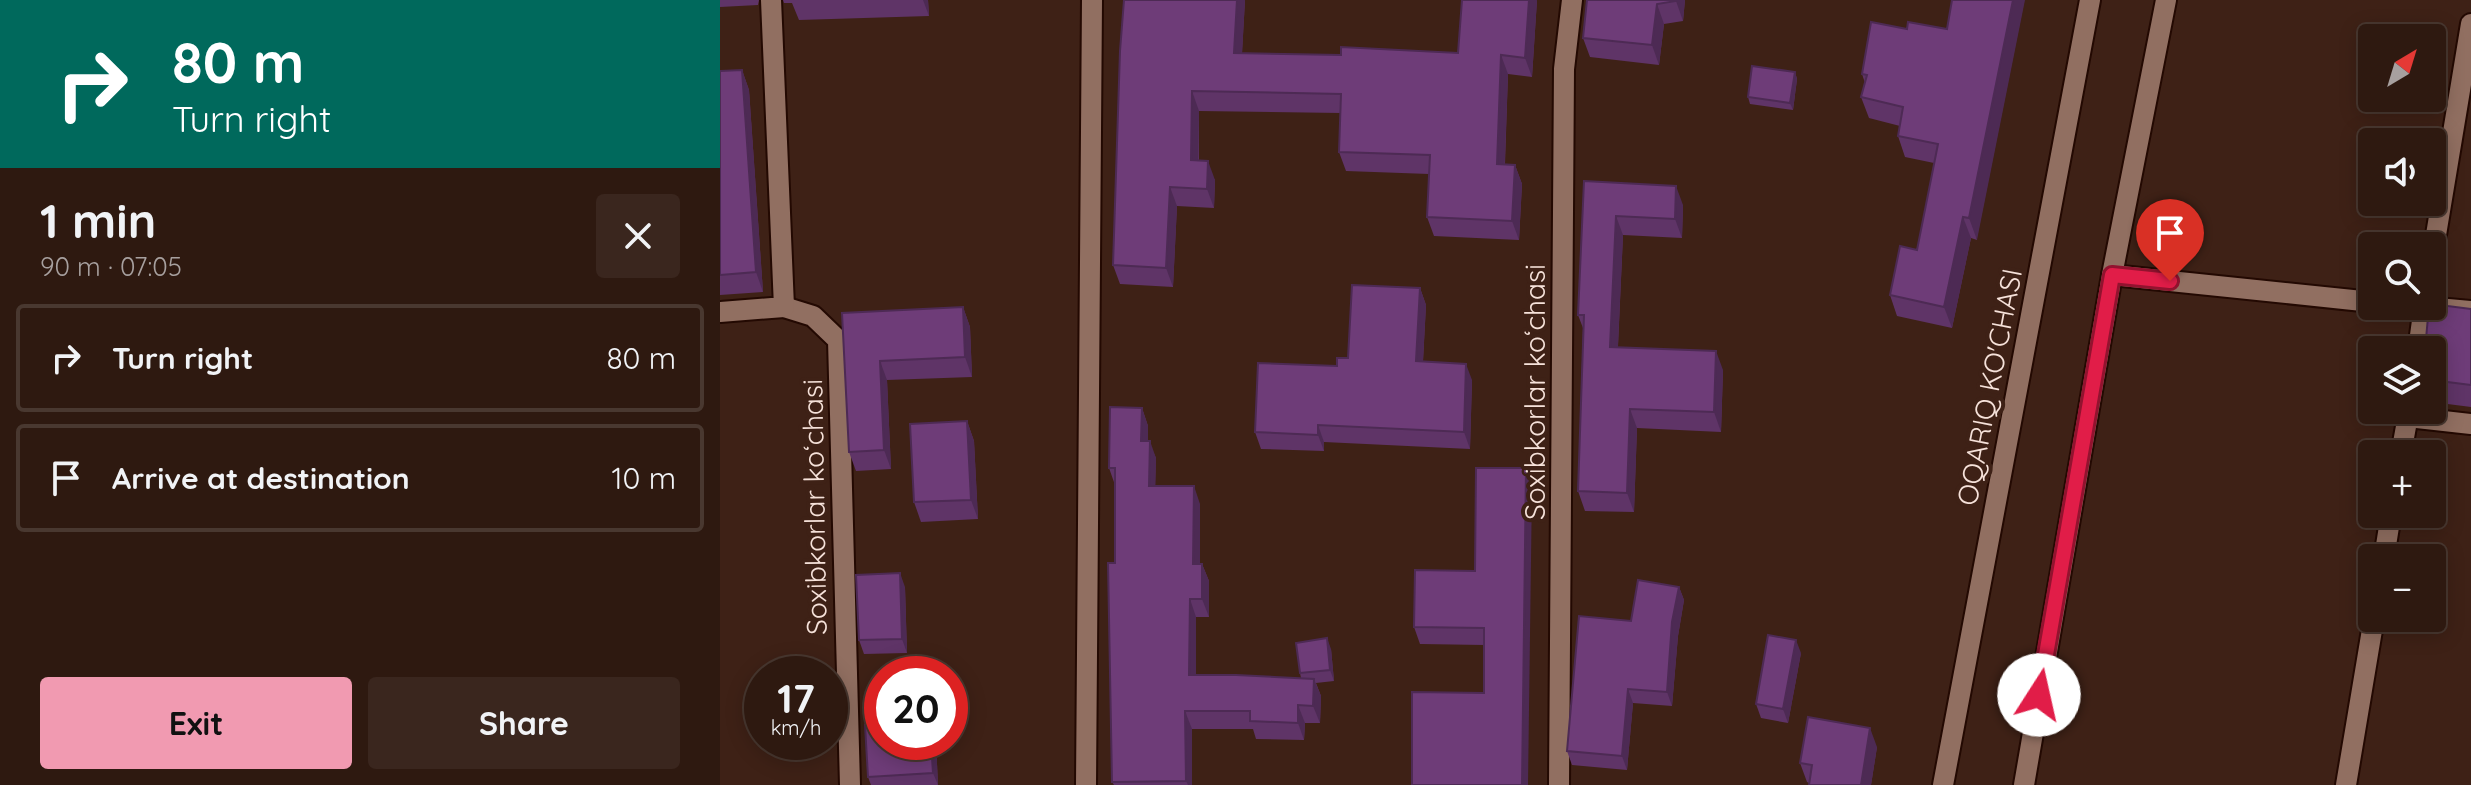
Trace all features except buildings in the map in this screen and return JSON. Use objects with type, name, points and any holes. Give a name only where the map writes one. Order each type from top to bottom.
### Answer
[{"type":"street","points":[[771,0],[784,307]]},
{"type":"street","points":[[1086,785],[1092,0]]},
{"type":"street","name":"Soxibkorlar koʻchasi","points":[[1559,785],[1564,69],[1572,0]]},
{"type":"street","name":"OQARIQ KO'CHASI","points":[[1943,785],[2090,0]]},
{"type":"street","points":[[2024,785],[2112,275],[2166,0]]},
{"type":"street","points":[[2436,232],[2471,24]]},
{"type":"street","points":[[2112,275],[2358,301]]},
{"type":"street","name":"Soxibkorlar koʻchasi","points":[[720,312],[784,307],[813,316],[838,340],[850,785]]},
{"type":"street","points":[[2446,308],[2471,311]]},
{"type":"street","points":[[2446,420],[2471,424]]},
{"type":"street","points":[[2346,785],[2372,632]]},
{"type":"route","points":[[2039,695],[2112,275],[2170,281]]}]
